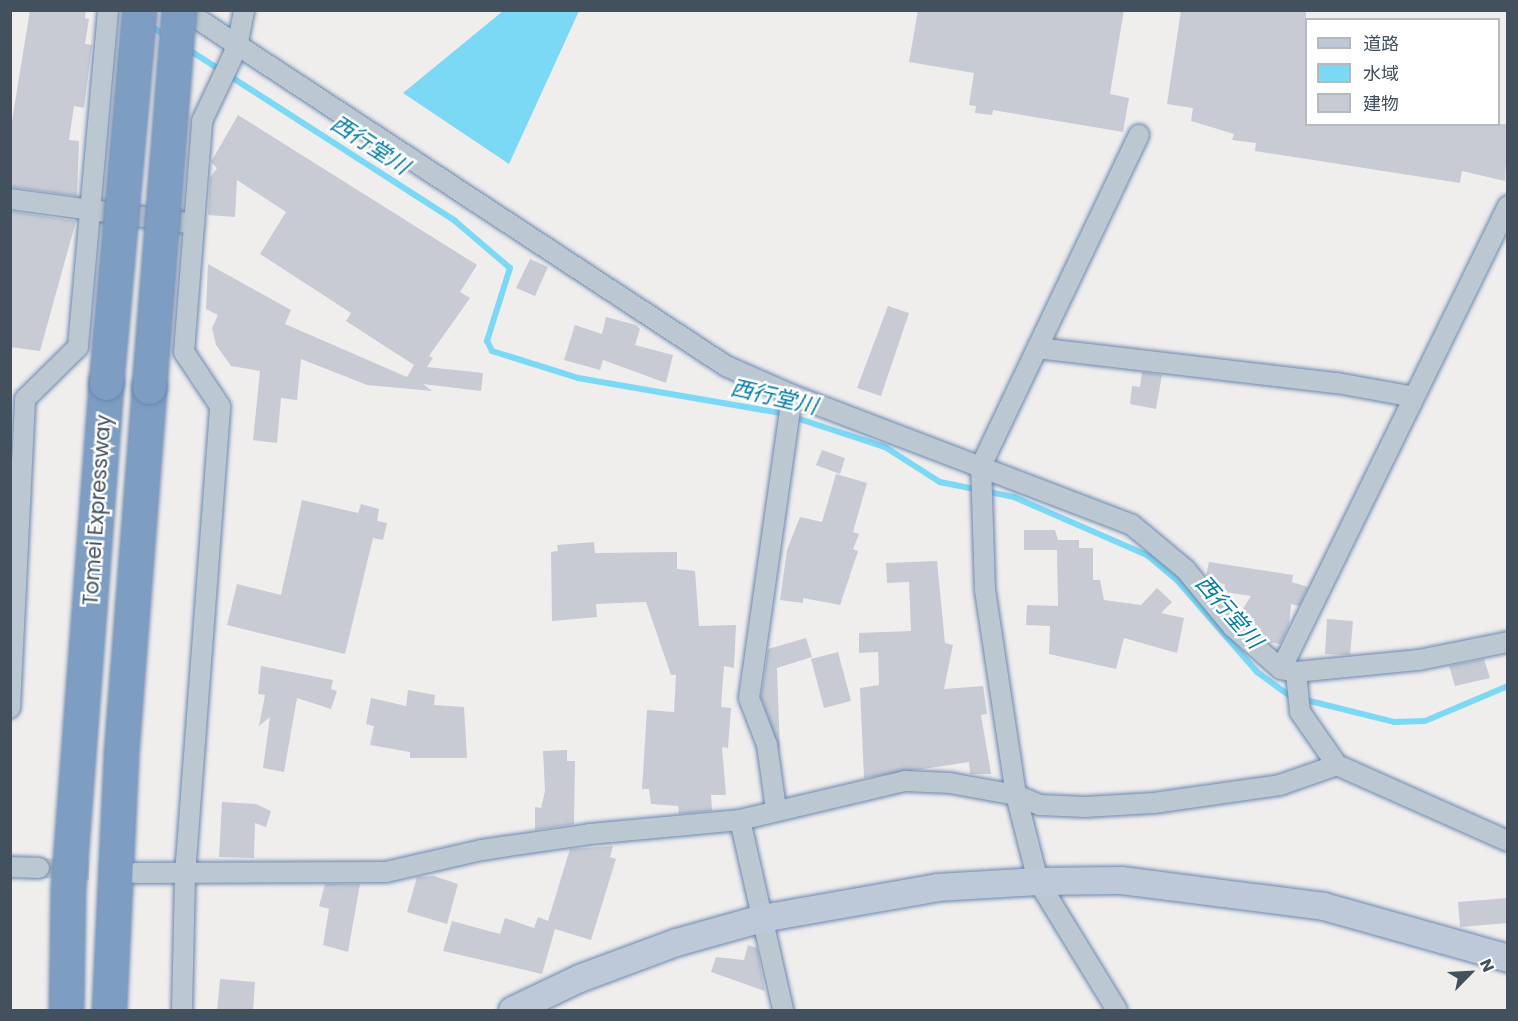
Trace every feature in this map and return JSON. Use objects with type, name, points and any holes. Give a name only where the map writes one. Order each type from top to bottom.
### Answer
[{"type":"highway","name":"Tomei Expressway","points":[[66,1011],[68,888],[106,383],[140,10]]},
{"type":"highway","name":"Tomei Expressway","points":[[109,1011],[121,754],[179,10]]},
{"type":"street","points":[[10,708],[26,399],[78,347],[108,10]]},
{"type":"street","points":[[184,10],[233,55],[726,366],[790,409],[981,482],[1132,525],[1185,569],[1233,627],[1288,671],[1300,711],[1337,765],[1508,842]]},
{"type":"street","points":[[182,1011],[185,875],[220,406],[184,352],[202,121],[233,55],[244,10]]},
{"type":"street","points":[[1117,1011],[1038,881],[1016,795],[985,591],[981,482],[1037,348],[1139,135]]},
{"type":"street","points":[[10,200],[194,224]]},
{"type":"street","points":[[1288,671],[1414,397],[1508,206]]},
{"type":"street","points":[[1037,348],[1337,383],[1414,397]]},
{"type":"street","points":[[776,809],[767,745],[749,698],[790,409]]},
{"type":"street","points":[[1288,671],[1419,660],[1508,642]]},
{"type":"street","points":[[135,873],[185,875],[386,872],[525,844],[740,820],[776,809],[905,781],[950,783],[1016,795],[1040,805],[1154,803],[1280,784],[1337,765]]},
{"type":"street","points":[[740,820],[783,1011]]},
{"type":"street","points":[[10,867],[39,868]]},
{"type":"street","points":[[512,1011],[579,978],[665,946],[762,918],[937,887],[1038,881],[1121,880],[1323,906],[1508,958]]},
{"type":"water","points":[[503,11],[579,11],[509,164],[403,93]]},
{"type":"building","points":[[30,10],[86,10],[85,18],[89,19],[85,44],[92,45],[84,108],[74,106],[69,140],[79,141],[77,196],[10,187],[10,133]]},
{"type":"building","points":[[918,10],[1124,10],[1110,94],[1129,98],[1123,132],[993,110],[992,115],[975,113],[976,106],[969,105],[974,73],[909,62]]},
{"type":"building","points":[[1181,10],[1306,12],[1305,126],[1500,126],[1500,124],[1508,124],[1505,181],[1462,171],[1460,183],[1255,151],[1256,143],[1232,140],[1234,134],[1191,121],[1193,108],[1167,104]]},
{"type":"building","points":[[238,115],[477,265],[460,292],[470,298],[429,356],[433,358],[427,367],[483,373],[481,391],[423,384],[432,391],[367,385],[301,359],[297,400],[281,398],[277,443],[253,440],[260,371],[231,366],[216,345],[212,328],[218,315],[206,309],[208,264],[291,310],[285,324],[407,377],[414,365],[346,321],[351,313],[260,254],[286,212],[237,180],[235,217],[208,215],[210,178],[217,168],[211,162]]},
{"type":"building","points":[[10,211],[76,221],[40,351],[10,347]]},
{"type":"building","points":[[530,259],[548,267],[535,296],[516,288]]},
{"type":"building","points":[[888,306],[909,313],[881,396],[857,388]]},
{"type":"building","points":[[606,317],[636,325],[640,329],[635,345],[673,355],[666,383],[603,360],[600,370],[564,360],[575,325],[602,334]]},
{"type":"building","points":[[1142,372],[1162,375],[1156,409],[1130,404],[1132,386],[1140,387]]},
{"type":"building","points":[[822,450],[845,458],[840,474],[816,465]]},
{"type":"building","points":[[836,474],[867,483],[853,532],[859,534],[853,549],[858,551],[840,605],[803,598],[803,603],[780,600],[787,550],[800,517],[822,522]]},
{"type":"building","points":[[302,500],[358,513],[361,504],[379,509],[377,521],[387,523],[383,540],[373,538],[345,654],[227,625],[237,584],[281,595]]},
{"type":"building","points":[[1024,530],[1055,530],[1058,540],[1079,540],[1079,548],[1093,548],[1093,580],[1100,580],[1104,600],[1141,605],[1157,588],[1172,602],[1161,613],[1184,618],[1177,653],[1124,638],[1116,669],[1049,654],[1050,626],[1026,625],[1027,605],[1058,606],[1057,550],[1024,550]]},
{"type":"building","points":[[594,542],[595,553],[677,552],[677,569],[695,571],[699,626],[736,625],[734,668],[724,666],[721,707],[731,708],[728,748],[722,747],[726,795],[711,795],[712,811],[679,814],[678,806],[651,804],[649,789],[642,789],[647,710],[674,712],[676,675],[671,675],[646,602],[596,604],[597,617],[552,621],[551,552],[558,551],[557,545]]},
{"type":"building","points":[[937,561],[945,643],[953,645],[944,689],[983,686],[987,714],[981,715],[991,774],[970,774],[969,762],[864,778],[860,688],[879,685],[878,652],[859,653],[859,633],[911,631],[909,582],[887,583],[886,563]]},
{"type":"building","points":[[1209,562],[1293,575],[1292,582],[1308,587],[1299,606],[1291,604],[1289,625],[1280,644],[1268,642],[1242,619],[1239,615],[1251,596],[1224,592],[1225,584],[1211,582],[1206,576]]},
{"type":"building","points":[[1327,619],[1353,621],[1350,655],[1325,654]]},
{"type":"building","points":[[806,638],[812,657],[777,668],[780,752],[761,697],[768,649]]},
{"type":"building","points":[[838,652],[851,701],[824,708],[811,659]]},
{"type":"building","points":[[1484,659],[1490,678],[1455,686],[1449,666]]},
{"type":"building","points":[[261,666],[333,680],[331,689],[337,691],[331,709],[297,698],[284,772],[263,768],[270,717],[259,726],[265,695],[258,694]]},
{"type":"building","points":[[408,690],[435,695],[434,705],[464,707],[467,758],[410,758],[410,752],[370,745],[374,726],[366,724],[371,698],[406,706]]},
{"type":"building","points":[[567,750],[567,761],[575,761],[574,824],[535,830],[535,807],[541,808],[545,791],[543,751]]},
{"type":"building","points":[[222,802],[256,804],[271,811],[266,827],[255,823],[254,858],[219,857]]},
{"type":"building","points":[[613,846],[610,857],[616,859],[591,940],[555,929],[542,974],[443,951],[452,921],[500,934],[505,918],[534,928],[538,917],[548,921],[570,849]]},
{"type":"building","points":[[434,876],[458,884],[447,924],[407,912],[417,877]]},
{"type":"building","points":[[325,884],[360,884],[348,952],[323,945],[329,909],[319,906]]},
{"type":"building","points":[[1508,898],[1508,923],[1460,927],[1458,902]]},
{"type":"building","points":[[748,945],[757,948],[765,991],[711,972],[716,957],[744,960]]},
{"type":"building","points":[[220,979],[255,982],[253,1011],[217,1011]]},
{"type":"waterway","name":"西行堂川","points":[[148,24],[167,37]]},
{"type":"waterway","name":"西行堂川","points":[[186,48],[455,221],[510,268],[487,341],[492,351],[578,378],[781,413],[885,447],[940,482],[1014,497],[1147,555],[1176,579],[1257,672],[1290,696],[1394,722],[1425,721],[1508,686]]},
{"type":"tunnel","points":[[39,868],[126,872]]}]
